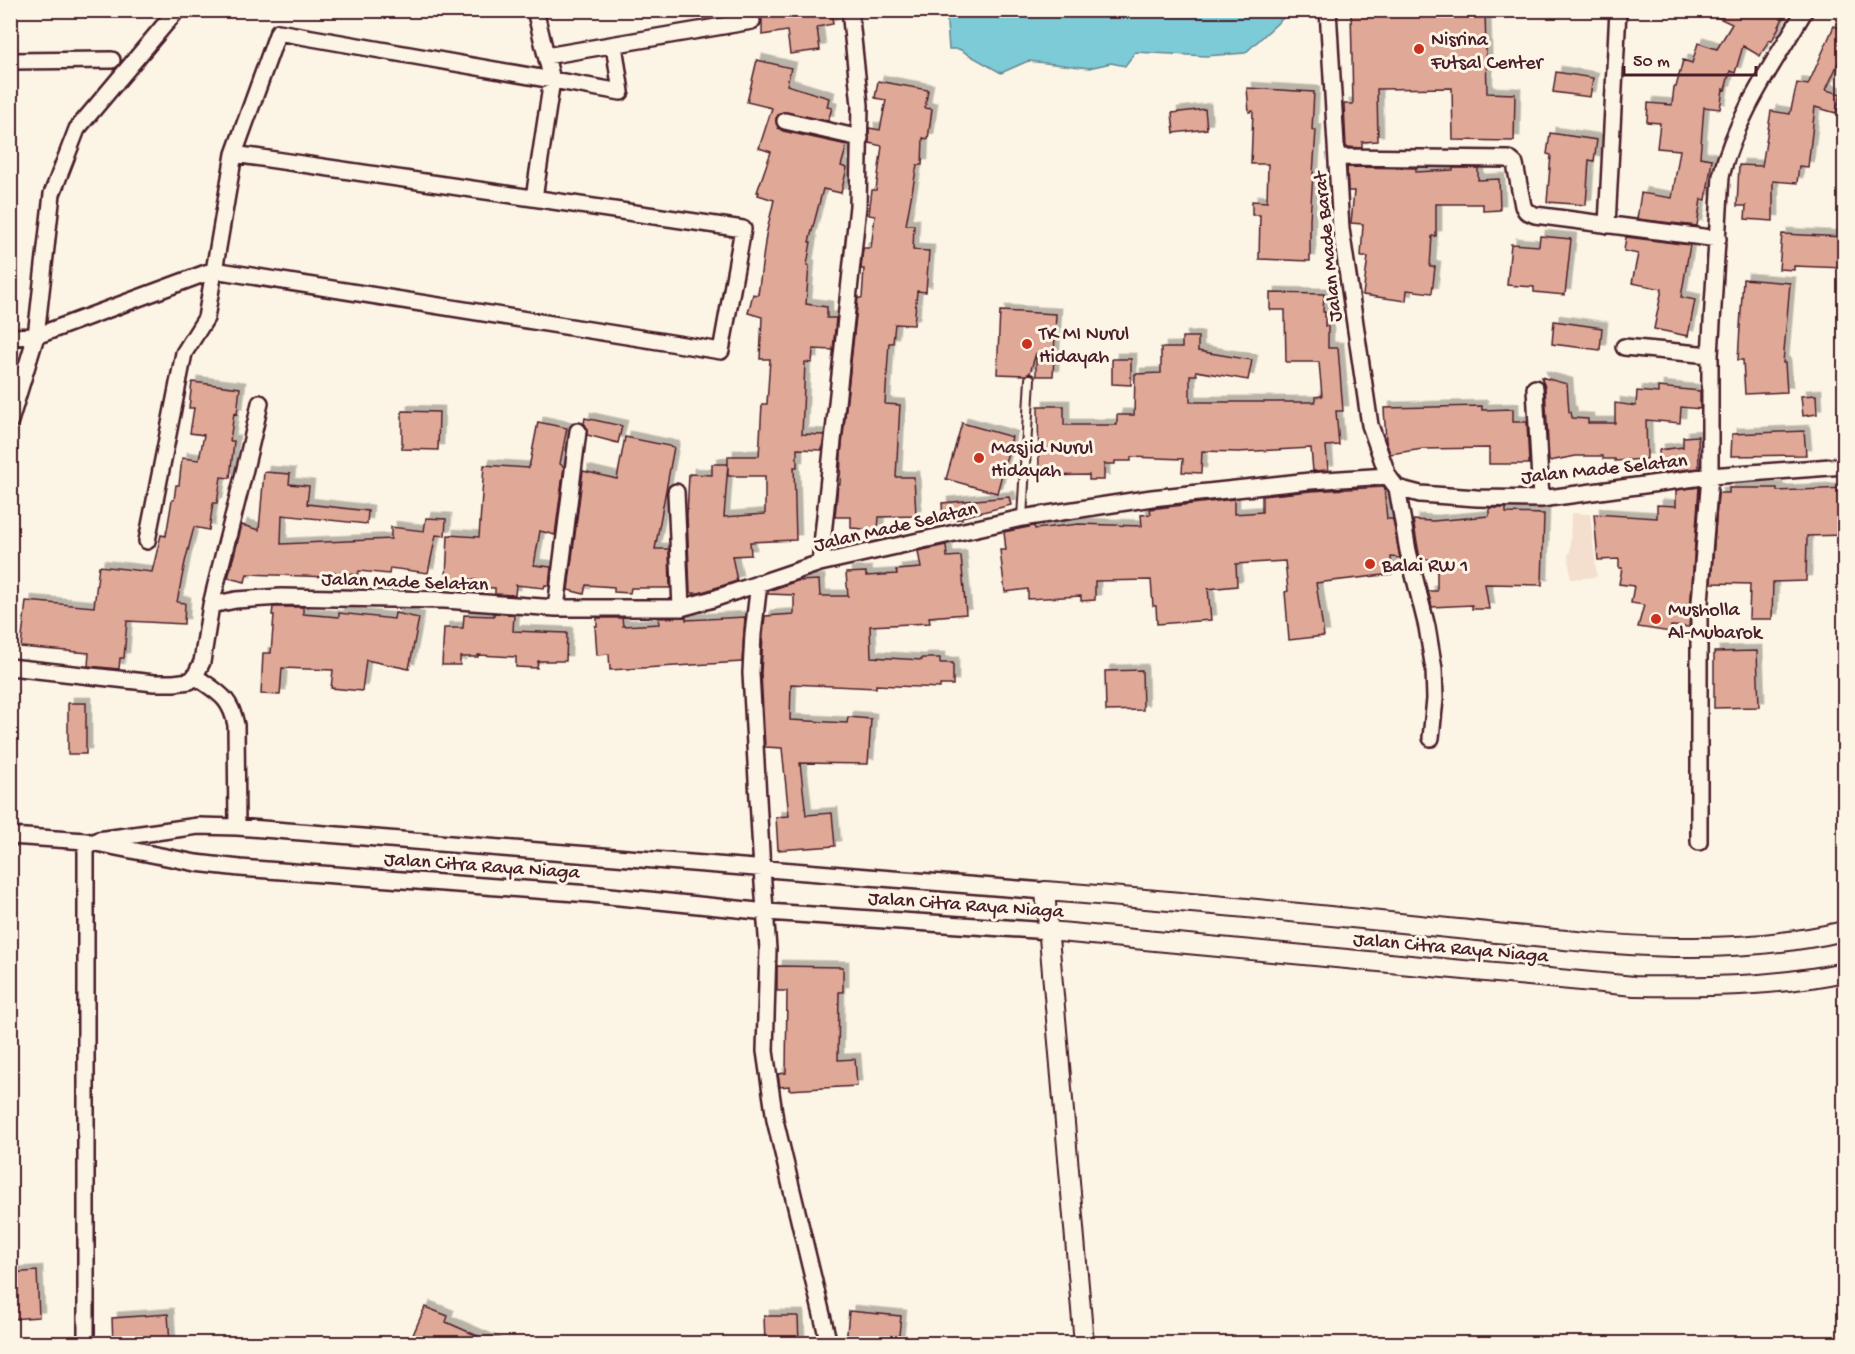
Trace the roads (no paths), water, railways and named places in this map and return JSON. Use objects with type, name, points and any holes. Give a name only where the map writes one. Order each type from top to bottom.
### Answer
[{"type":"street","points":[[10,421],[36,336],[52,194],[77,129],[177,10]]},
{"type":"street","points":[[534,198],[552,80],[536,10]]},
{"type":"street","points":[[820,563],[858,206],[860,105],[850,10]]},
{"type":"street","name":"Jalan Made Barat","points":[[1328,10],[1341,229],[1370,425],[1392,482],[1431,647],[1435,699],[1431,738]]},
{"type":"street","points":[[1607,225],[1618,10]]},
{"type":"street","points":[[1699,842],[1699,615],[1710,477],[1710,355],[1721,176],[1727,153],[1750,104],[1805,10]]},
{"type":"street","points":[[546,56],[752,21]]},
{"type":"street","points":[[147,541],[184,354],[206,318],[234,154],[278,32],[621,92],[614,45]]},
{"type":"street","points":[[10,61],[112,60]]},
{"type":"street","points":[[785,120],[860,138]]},
{"type":"street","points":[[10,337],[36,336],[214,270],[721,351],[743,229],[234,154]]},
{"type":"street","points":[[1337,157],[1509,159],[1515,164],[1521,200],[1526,212],[1718,240]]},
{"type":"street","points":[[1624,347],[1710,355]]},
{"type":"street","points":[[1535,388],[1541,499]]},
{"type":"street","points":[[10,667],[154,683],[183,683],[195,676],[201,662],[211,605],[260,403]]},
{"type":"street","points":[[556,608],[578,430]]},
{"type":"street","name":"Jalan Made Selatan","points":[[211,605],[236,600],[281,597],[445,600],[556,608],[681,608],[820,563],[1022,518],[1152,498],[1310,481],[1392,482],[1420,495],[1541,499],[1710,477],[1845,466]]},
{"type":"street","points":[[676,492],[681,608]]},
{"type":"street","points":[[759,583],[751,673],[762,870],[767,912],[766,1065],[776,1120],[829,1344]]},
{"type":"street","points":[[195,676],[226,699],[233,711],[236,725],[237,827]]},
{"type":"street","name":"Jalan Citra Raya Niaga","points":[[86,841],[198,826],[237,827],[585,853],[762,870],[1198,902],[1640,947],[1726,948],[1804,940],[1845,931]]},
{"type":"street","name":"Jalan Citra Raya Niaga","points":[[10,836],[86,841],[196,863],[240,868],[590,894],[767,912],[1049,930],[1635,986],[1726,987],[1809,980],[1845,972]]},
{"type":"street","points":[[86,841],[86,1344]]},
{"type":"street","points":[[1046,891],[1084,1344]]},
{"type":"lane","points":[[1022,518],[1030,379]]},
{"type":"water","points":[[946,10],[1285,11],[1283,18],[1245,53],[1206,56],[1135,52],[1125,66],[1111,63],[1089,68],[1028,61],[1001,73],[959,49],[949,49]]},
{"type":"place","name":"Nisrina Futsal Center","points":[[1419,49]]},
{"type":"place","name":"TK MI Nurul Hidayah","points":[[1027,344]]},
{"type":"place","name":"Masjid Nurul Hidayah","points":[[979,458]]},
{"type":"place","name":"Balai RW 1","points":[[1370,564]]},
{"type":"place","name":"Musholla Al-Mubarok","points":[[1656,619]]}]
